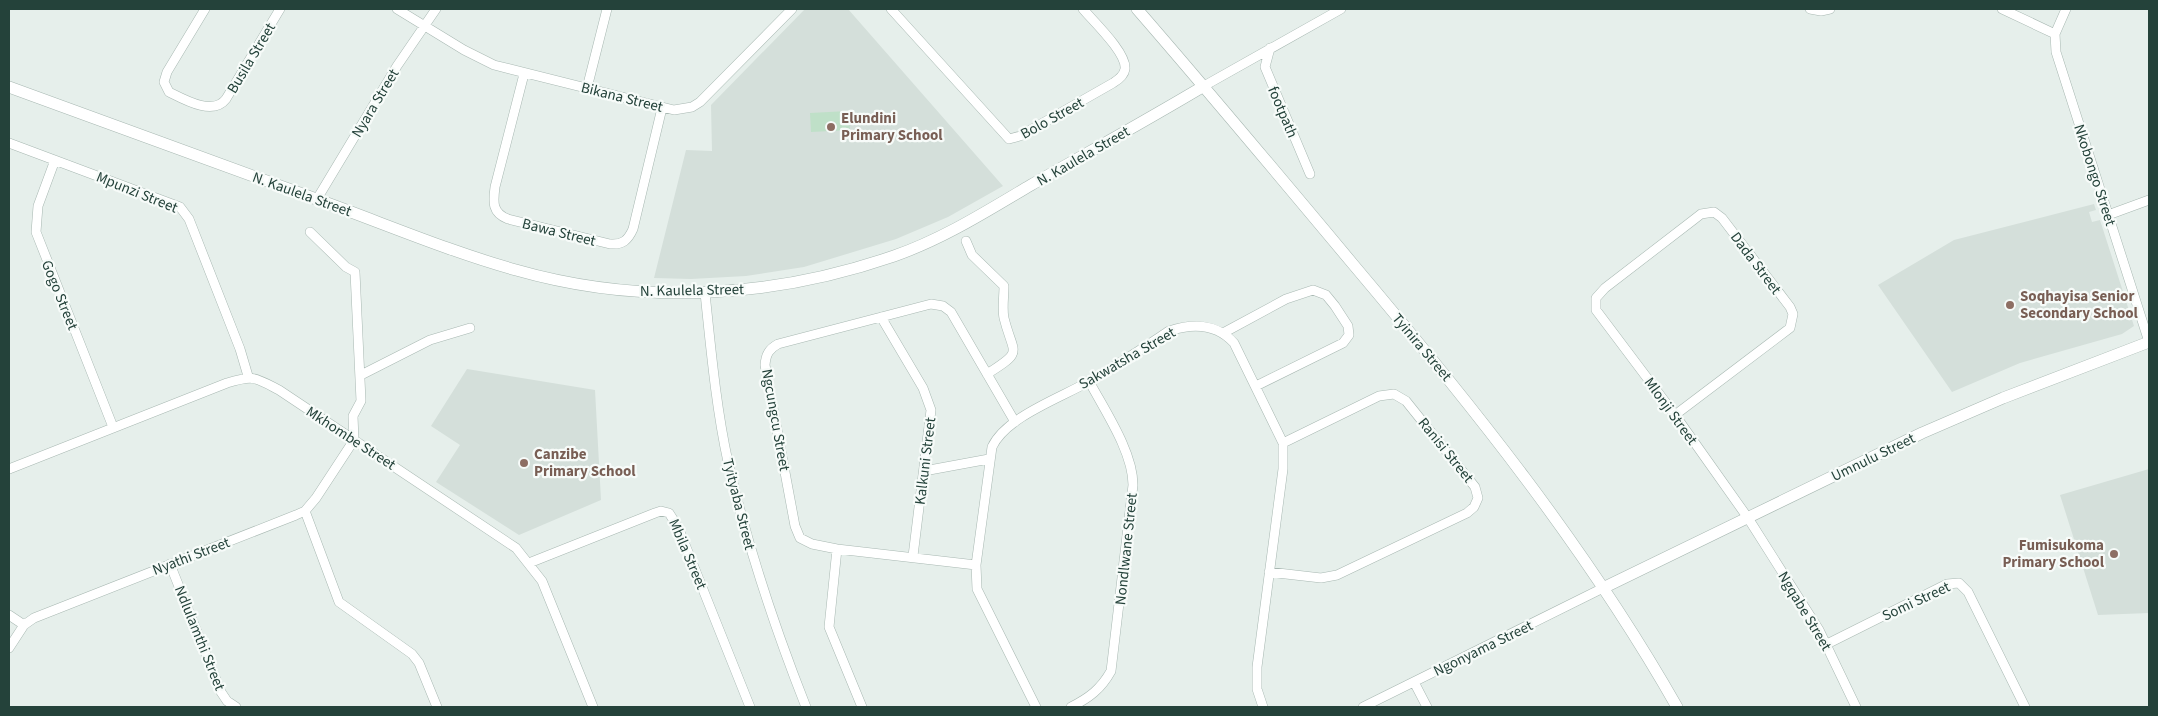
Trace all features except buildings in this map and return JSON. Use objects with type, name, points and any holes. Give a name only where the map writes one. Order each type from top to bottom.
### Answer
[{"type":"street","name":"Busila Street","points":[[205,9],[167,72],[164,82],[169,92],[213,108],[222,104],[226,99],[280,9]]},
{"type":"street","name":"Bikana Street","points":[[397,9],[480,59],[524,74],[662,108],[683,110],[700,102],[792,9]]},
{"type":"street","name":"Nyara Street","points":[[317,199],[424,25],[436,9]]},
{"type":"street","points":[[587,88],[607,9]]},
{"type":"street","name":"Bolo Street","points":[[891,9],[1008,139],[1020,136],[1113,83],[1123,75],[1125,70],[1123,58],[1082,9]]},
{"type":"street","name":"Tyinira Street","points":[[1137,9],[1204,86],[1466,399],[1504,448],[1603,588],[1652,662],[1677,707]]},
{"type":"street","name":"N. Kaulela Street","points":[[9,87],[480,259],[540,277],[631,292],[705,293],[760,288],[817,279],[897,255],[922,245],[954,230],[1341,9]]},
{"type":"street","points":[[1810,9],[1821,11],[1830,9]]},
{"type":"street","points":[[2002,9],[2055,34],[2066,9]]},
{"type":"street","name":"Nkobongo Street","points":[[2055,34],[2060,65],[2149,342]]},
{"type":"street","name":"footpath","points":[[1270,48],[1265,67],[1310,174]]},
{"type":"street","name":"Bawa Street","points":[[524,74],[493,198],[495,209],[501,216],[508,219],[601,242],[617,245],[622,243],[626,241],[633,229],[662,108]]},
{"type":"street","name":"Mpunzi Street","points":[[9,143],[172,203],[185,212],[240,349],[248,376]]},
{"type":"street","name":"Gogo Street","points":[[55,160],[38,206],[35,224],[36,232],[113,427]]},
{"type":"street","points":[[2108,215],[2149,200]]},
{"type":"street","name":"Dada Street","points":[[1595,306],[1598,294],[1605,288],[1692,220],[1707,212],[1714,212],[1722,218],[1790,307],[1792,314],[1790,328],[1675,415]]},
{"type":"street","points":[[310,232],[346,268],[355,272],[361,401],[353,416],[354,440],[316,498],[305,511],[339,602],[412,654],[419,663],[437,707]]},
{"type":"street","points":[[966,241],[972,255],[1004,286],[1004,316],[1014,345],[1014,353],[1010,359],[987,374]]},
{"type":"street","points":[[1256,386],[1343,343],[1350,336],[1348,326],[1326,295],[1313,290],[1286,300],[1225,332],[1234,343],[1283,443],[1283,469],[1257,667],[1258,690],[1263,707]]},
{"type":"street","name":"Tyityaba Street","points":[[705,293],[721,421],[743,523],[767,605],[806,707]]},
{"type":"street","name":"Ngcungcu Street","points":[[976,565],[913,556],[837,549],[804,540],[797,533],[765,365],[766,358],[771,348],[778,344],[931,304],[943,306],[951,312],[1015,422]]},
{"type":"street","name":"Mlonji Street","points":[[1595,306],[1598,314],[1675,415],[1748,518]]},
{"type":"street","name":"Kalkuni Street","points":[[881,317],[928,398],[931,410],[913,556]]},
{"type":"street","name":"Sakwatsha Street","points":[[1036,707],[977,589],[976,565],[989,459],[996,438],[1015,422],[1089,381],[1170,331],[1182,327],[1212,328],[1225,332]]},
{"type":"street","points":[[361,375],[430,340],[470,328]]},
{"type":"street","name":"Umnulu Street","points":[[1603,588],[1922,433],[2003,398],[2149,342]]},
{"type":"street","points":[[9,469],[248,376]]},
{"type":"street","name":"Mkhombe Street","points":[[248,376],[279,390],[508,541],[530,563],[548,592],[593,707]]},
{"type":"street","name":"Nondlwane Street","points":[[1071,707],[1089,698],[1104,684],[1111,671],[1133,485],[1131,467],[1118,435],[1089,381]]},
{"type":"street","name":"Ranisi Street","points":[[1269,572],[1321,578],[1337,575],[1467,512],[1474,508],[1478,498],[1475,486],[1412,408],[1401,396],[1394,394],[1379,396],[1283,443]]},
{"type":"street","points":[[924,471],[989,459]]},
{"type":"street","name":"Nyathi Street","points":[[9,648],[24,625],[34,618],[305,511]]},
{"type":"street","name":"Mbila Street","points":[[530,563],[655,513],[661,511],[669,512],[678,527],[750,707]]},
{"type":"street","name":"Ngqabe Street","points":[[1748,518],[1827,644],[1856,707]]},
{"type":"street","points":[[837,549],[829,627],[862,707]]},
{"type":"street","name":"Ndlulamthi Street","points":[[170,564],[221,692],[227,701],[236,707]]},
{"type":"street","name":"Somi Street","points":[[1827,644],[1942,587],[1959,582],[1968,592],[2025,707]]},
{"type":"street","name":"Ngonyama Street","points":[[1363,707],[1603,588]]},
{"type":"street","points":[[9,615],[24,625]]},
{"type":"street","points":[[1414,682],[1427,707]]},
{"type":"shaded area","name":"Elundini Primary School","points":[[805,9],[848,9],[1003,186],[948,217],[896,239],[804,267],[746,276],[691,279],[654,278],[686,150],[712,151],[711,105]]},
{"type":"shaded area","name":"Soqhayisa Senior Secondary School","points":[[2094,204],[2096,210],[2089,212],[2092,222],[2100,220],[2134,326],[2122,334],[2020,363],[1952,392],[1878,285],[1954,240]]},
{"type":"shaded area","name":"Canzibe Primary School","points":[[467,369],[595,390],[601,500],[519,535],[436,482],[460,445],[431,426]]},
{"type":"shaded area","name":"Fumisukoma Primary School","points":[[2149,469],[2149,613],[2098,615],[2060,495]]},
{"type":"green space","points":[[848,111],[850,130],[811,132],[810,113]]},
{"type":"place","name":"Elundini Primary School","points":[[831,127]]},
{"type":"place","name":"Soqhayisa Senior Secondary School","points":[[2010,305]]},
{"type":"place","name":"Canzibe Primary School","points":[[524,463]]},
{"type":"place","name":"Fumisukoma Primary School","points":[[2114,554]]}]
